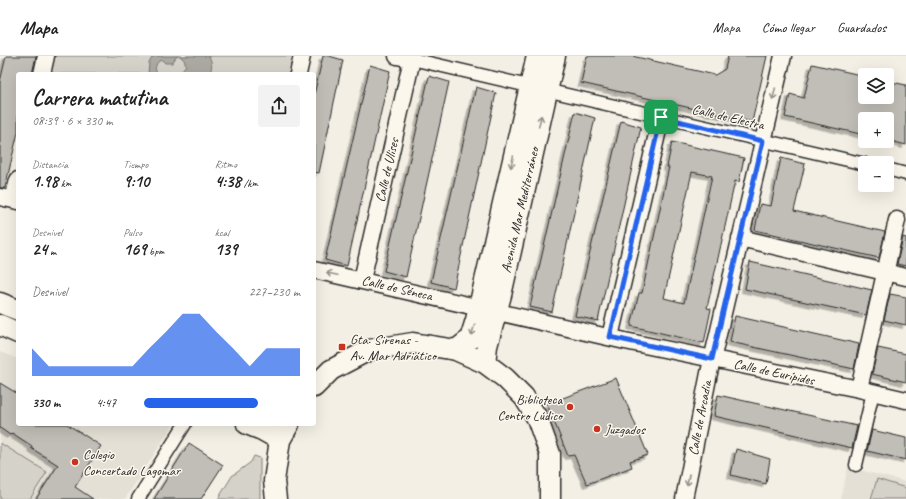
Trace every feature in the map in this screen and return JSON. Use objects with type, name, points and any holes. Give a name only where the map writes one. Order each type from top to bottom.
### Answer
[{"type":"street","points":[[42,72],[46,56]]},
{"type":"street","points":[[298,72],[302,56]]},
{"type":"street","name":"Avenida Mar Mediterráneo","points":[[537,56],[538,89]]},
{"type":"street","name":"Avenida Mar Mediterráneo","points":[[485,363],[488,309],[538,89],[555,56]]},
{"type":"street","name":"Calle de Arcadia","points":[[684,499],[712,359],[783,56]]},
{"type":"street","name":"Calle de Electra","points":[[405,58],[858,162]]},
{"type":"street","name":"Calle de Ulises","points":[[362,280],[405,58]]},
{"type":"street","points":[[610,337],[661,117]]},
{"type":"street","points":[[894,171],[906,174]]},
{"type":"street","points":[[10,200],[16,185]]},
{"type":"street","points":[[856,465],[885,272],[897,220]]},
{"type":"street","points":[[740,238],[906,277]]},
{"type":"street","name":"Calle de Séneca","points":[[316,270],[488,309]]},
{"type":"street","points":[[0,303],[16,309]]},
{"type":"street","name":"Avenida Mar Mediterráneo","points":[[456,350],[470,339],[488,309]]},
{"type":"street","name":"Calle de Eurípides","points":[[488,309],[610,337],[906,400]]},
{"type":"street","points":[[0,326],[16,332]]},
{"type":"street","points":[[316,385],[331,370],[370,350],[413,344],[456,350],[485,363],[505,378],[524,397],[537,418],[550,454],[550,499]]},
{"type":"street","points":[[138,499],[184,426]]},
{"type":"street","points":[[252,426],[262,430],[284,432],[274,481],[276,499]]},
{"type":"shaded area","points":[[53,56],[293,56],[289,72],[49,72]]},
{"type":"shaded area","points":[[153,56],[177,56],[172,63],[165,63],[162,60],[159,61],[156,68],[157,72],[148,72],[149,63]]},
{"type":"shaded area","points":[[180,56],[209,56],[212,65],[211,70],[210,72],[181,72],[186,65]]},
{"type":"shaded area","name":"Colegio Concertado Lagomar","points":[[0,352],[16,358],[16,426],[173,426],[125,499],[0,499]]},
{"type":"shaded area","points":[[0,443],[47,472],[30,499],[0,499]]},
{"type":"shaded area","points":[[254,456],[260,458],[260,499],[218,499],[232,476],[251,462]]},
{"type":"shaded area","points":[[848,467],[906,482],[906,499],[841,499]]},
{"type":"shaded area","points":[[877,479],[906,488],[906,499],[871,499]]},
{"type":"building","points":[[6,56],[36,56],[32,72],[16,72],[16,141],[5,188],[0,188],[0,82]]},
{"type":"building","points":[[323,56],[343,60],[319,173],[316,172],[316,86]]},
{"type":"building","points":[[587,56],[632,56],[715,75],[725,69],[728,56],[767,56],[752,122],[581,83]]},
{"type":"building","points":[[812,64],[858,74],[858,104],[894,104],[894,82],[906,85],[906,145],[894,142],[894,112],[858,112],[858,133],[785,117],[790,94],[804,98]]},
{"type":"building","points":[[370,65],[390,71],[347,266],[325,260]]},
{"type":"building","points":[[429,76],[449,82],[406,277],[384,271]]},
{"type":"building","points":[[476,87],[496,93],[454,288],[431,282]]},
{"type":"building","points":[[575,112],[595,118],[552,312],[530,307]]},
{"type":"building","points":[[621,121],[641,127],[598,321],[575,316]]},
{"type":"building","points":[[672,142],[744,158],[739,182],[735,181],[707,308],[711,309],[704,343],[631,326],[639,293],[642,293],[669,167],[667,167]],"holes":[[[692,172],[712,176],[684,303],[664,298]]]},
{"type":"building","points":[[781,158],[805,164],[794,211],[885,232],[879,258],[755,230],[760,204],[771,206]]},
{"type":"building","points":[[903,237],[906,238],[906,266],[897,264]]},
{"type":"building","points":[[750,262],[872,290],[866,315],[745,289]]},
{"type":"building","points":[[890,294],[906,297],[906,325],[884,320]]},
{"type":"building","points":[[735,316],[859,344],[854,369],[730,342]]},
{"type":"building","points":[[878,348],[906,354],[906,382],[872,374]]},
{"type":"building","name":"Juzgados","points":[[616,378],[648,455],[630,461],[632,467],[587,484],[574,455],[568,456],[547,404]]},
{"type":"building","points":[[0,383],[16,393],[16,426],[70,426],[101,446],[75,487],[93,499],[36,499],[58,465],[31,448],[32,446],[12,433],[10,435],[0,428]]},
{"type":"building","points":[[718,395],[857,426],[852,448],[714,416]]},
{"type":"building","points":[[872,430],[906,438],[906,460],[867,451]]},
{"type":"building","points":[[189,443],[223,465],[201,499],[154,499]]},
{"type":"building","points":[[736,449],[770,459],[766,484],[731,475]]},
{"type":"place","name":"Gta. Sirenas - Av. Mar Adriático","points":[[342,347]]},
{"type":"place","name":"Biblioteca Centro Lúdico","points":[[570,407]]},
{"type":"place","name":"Juzgados","points":[[597,429]]},
{"type":"place","name":"Colegio Concertado Lagomar","points":[[75,462]]},
{"type":"route","points":[[661,117],[763,141],[712,359],[610,337],[661,117]]}]
